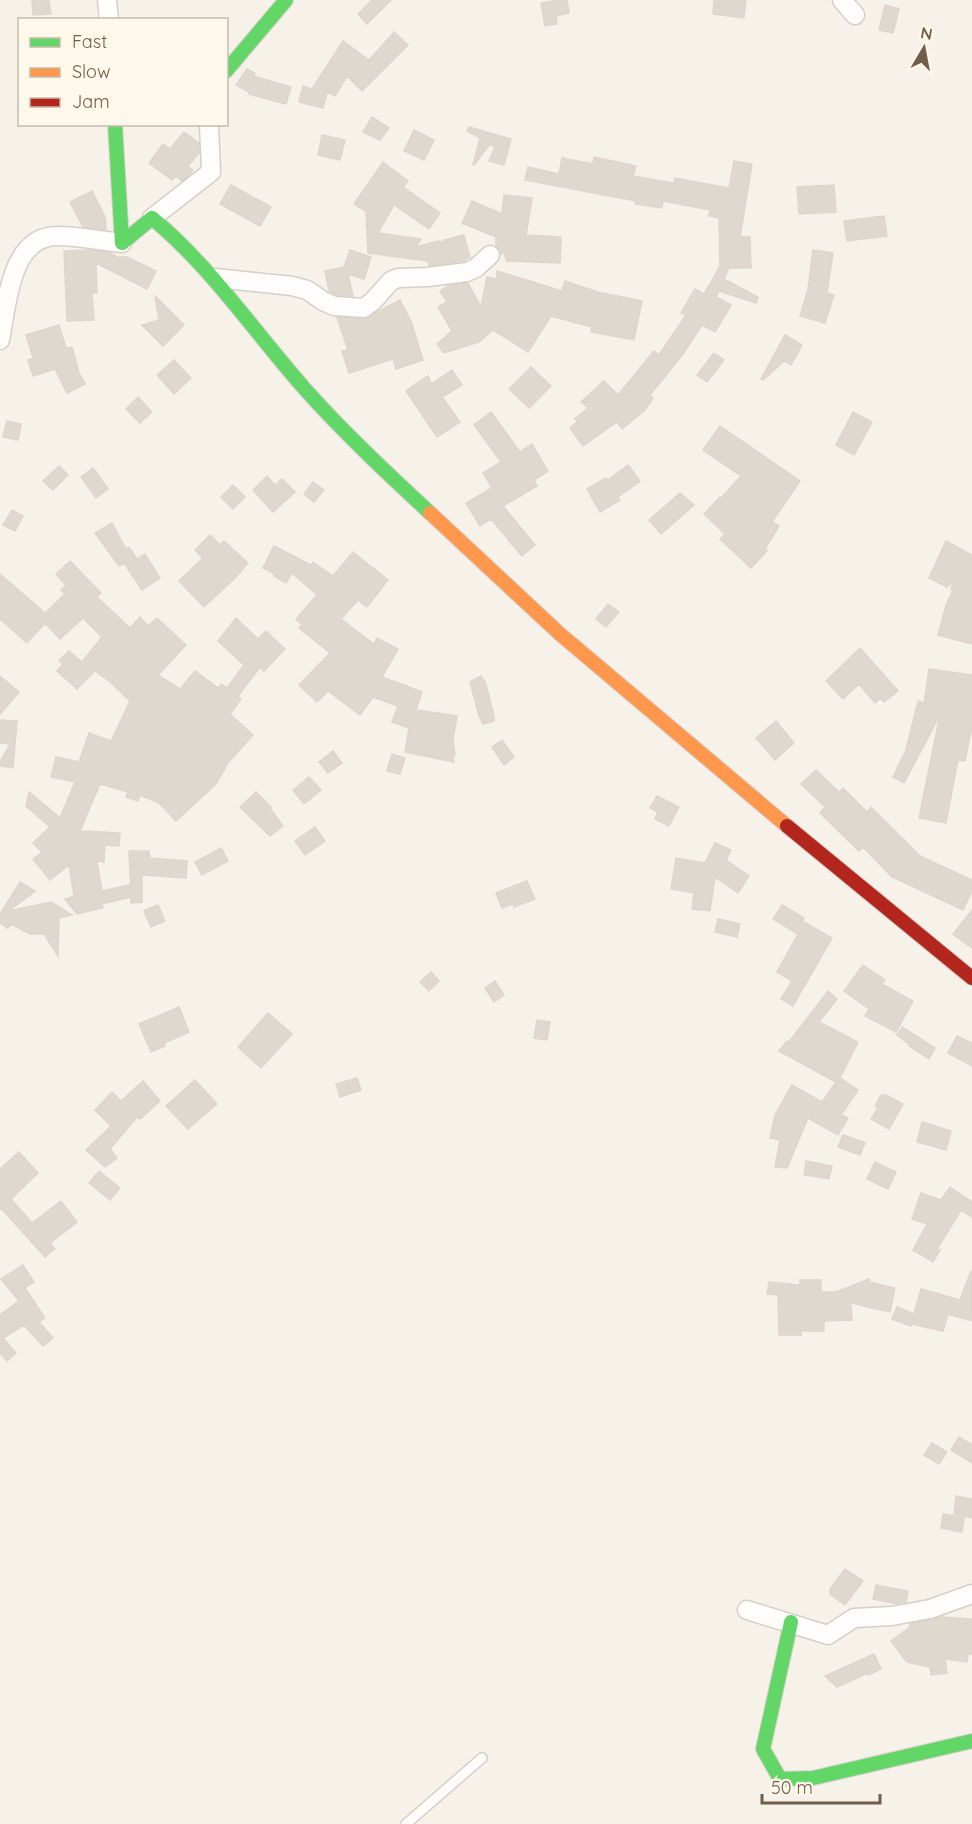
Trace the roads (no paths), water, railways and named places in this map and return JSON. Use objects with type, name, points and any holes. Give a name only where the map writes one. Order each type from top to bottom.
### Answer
[{"type":"street","points":[[107,0],[109,18]]},
{"type":"street","points":[[228,69],[286,0]]},
{"type":"street","points":[[842,0],[855,15]]},
{"type":"street","points":[[115,126],[122,243]]},
{"type":"street","points":[[0,340],[10,288],[18,263],[26,249],[37,240],[56,236],[122,243],[211,172],[209,126]]},
{"type":"street","points":[[152,218],[170,231],[201,261],[296,378],[445,529],[618,685],[972,978]]},
{"type":"street","points":[[216,278],[292,286],[307,290],[334,306],[364,308],[392,281],[399,278],[467,272],[476,268],[490,255]]},
{"type":"street","points":[[747,1610],[828,1635],[854,1618],[892,1616],[930,1610],[972,1594]]},
{"type":"street","points":[[791,1622],[763,1749],[780,1779],[813,1778],[972,1741]]},
{"type":"lane","points":[[406,1824],[482,1758]]}]
